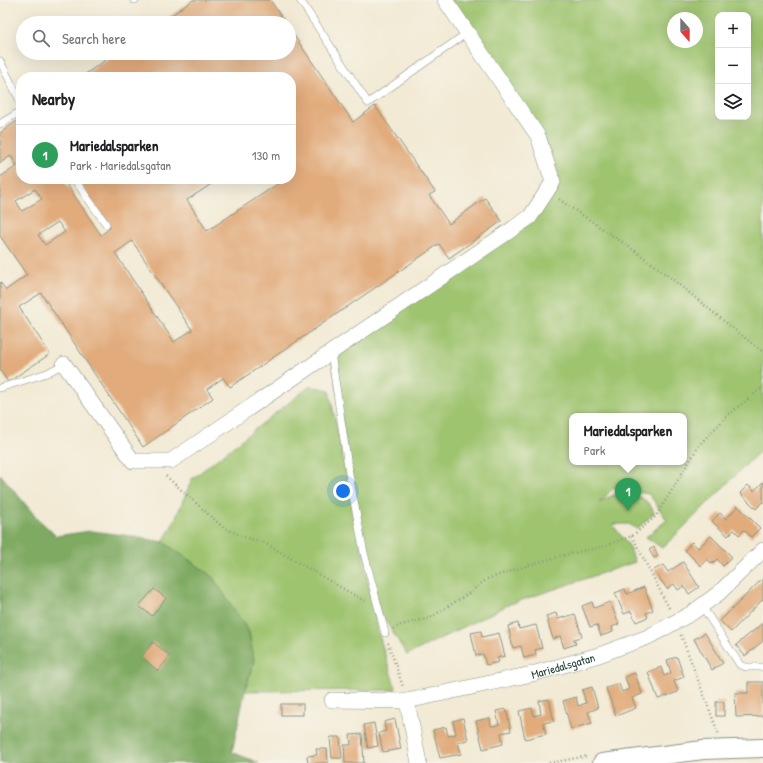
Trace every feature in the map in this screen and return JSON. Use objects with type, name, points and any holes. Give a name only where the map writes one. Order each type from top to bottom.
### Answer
[{"type":"street","points":[[64,364],[133,461],[171,461],[530,217],[553,182],[538,136],[445,0]]},
{"type":"street","name":"Mariedalsgatan","points":[[332,700],[407,701],[532,674],[599,656],[648,637],[702,606],[720,592],[763,550]]},
{"type":"street","points":[[407,701],[419,763]]},
{"type":"street","points":[[602,763],[652,760],[703,750],[763,748]]},
{"type":"lane","points":[[300,0],[368,103],[467,33]]},
{"type":"lane","points":[[0,61],[16,93]]},
{"type":"lane","points":[[0,124],[16,113]]},
{"type":"lane","points":[[78,184],[106,224]]},
{"type":"lane","points":[[331,353],[350,480],[362,546],[385,633]]},
{"type":"lane","points":[[0,388],[47,373],[64,364]]},
{"type":"lane","points":[[702,606],[740,665],[746,667],[763,667]]},
{"type":"path","points":[[547,190],[638,253],[686,289],[737,333],[763,352]]},
{"type":"path","points":[[407,701],[385,633],[401,625],[430,618],[469,593],[487,579],[560,556],[601,547],[632,536],[656,516],[700,444],[729,414],[763,387]]},
{"type":"path","points":[[149,461],[226,529],[244,537],[263,542],[379,610]]},
{"type":"green space","points":[[445,0],[763,0],[763,448],[662,548],[646,537],[667,520],[649,494],[613,488],[599,503],[607,498],[621,494],[639,496],[648,503],[654,513],[637,529],[629,524],[612,524],[629,546],[635,562],[510,604],[407,655],[379,610],[364,553],[331,353],[530,217],[547,190],[538,136]]},
{"type":"green space","points":[[310,386],[329,390],[378,632],[396,690],[245,691],[254,660],[212,576],[163,542],[174,522],[192,479]]},
{"type":"green space","points":[[0,474],[36,517],[56,536],[91,531],[163,542],[212,576],[249,632],[254,660],[245,691],[232,752],[259,763],[0,763]]},
{"type":"building","points":[[193,0],[270,0],[281,16],[170,16]]},
{"type":"building","points":[[296,38],[353,122],[375,106],[435,192],[429,195],[449,224],[485,198],[502,221],[449,258],[439,244],[230,387],[223,378],[207,389],[213,398],[143,447],[41,293],[19,307],[50,354],[8,382],[0,370],[0,282],[6,290],[27,275],[0,236],[0,177],[16,167],[16,184],[66,184],[101,235],[110,228],[80,184],[211,184],[187,200],[207,231],[278,184],[296,184],[296,72],[88,72],[106,60],[296,60]],"holes":[[[35,189],[42,199],[22,211],[16,201]],[[58,222],[65,232],[45,245],[38,235]],[[132,241],[192,330],[174,342],[115,253]]]},
{"type":"building","points":[[16,122],[16,164],[11,156],[0,163],[0,133]]},
{"type":"building","points":[[763,482],[763,503],[762,502],[756,509],[740,493],[748,485],[754,491]]},
{"type":"building","points":[[738,506],[760,528],[751,537],[744,530],[739,535],[734,530],[728,536],[712,521],[720,513],[726,519]]},
{"type":"building","points":[[711,536],[732,557],[723,566],[717,559],[712,564],[707,559],[701,566],[685,550],[692,542],[698,548]]},
{"type":"building","points":[[654,547],[658,556],[654,558],[649,550]]},
{"type":"building","points":[[683,562],[699,587],[689,594],[684,586],[678,590],[674,584],[667,589],[654,570],[663,565],[668,572]]},
{"type":"building","points":[[763,578],[763,599],[731,632],[720,621]]},
{"type":"building","points":[[644,587],[653,610],[646,613],[648,617],[636,622],[631,611],[624,614],[615,593],[625,589],[627,594]]},
{"type":"building","points":[[154,589],[166,598],[152,616],[139,606]]},
{"type":"building","points":[[592,602],[594,608],[610,602],[619,624],[612,627],[613,632],[601,636],[597,625],[590,627],[582,606]]},
{"type":"building","points":[[556,613],[558,619],[575,614],[582,637],[574,639],[576,644],[564,648],[560,636],[553,639],[546,616]]},
{"type":"building","points":[[518,623],[519,629],[536,625],[542,648],[535,650],[536,655],[524,658],[521,646],[513,648],[508,626]]},
{"type":"building","points":[[763,623],[763,641],[745,656],[736,645]]},
{"type":"building","points":[[481,631],[482,637],[499,633],[505,656],[497,658],[499,662],[486,665],[483,654],[476,656],[471,633]]},
{"type":"building","points":[[705,633],[723,663],[712,670],[694,639]]},
{"type":"building","points":[[153,642],[170,656],[158,671],[141,657]]},
{"type":"building","points":[[677,657],[684,677],[674,681],[678,692],[658,699],[648,672],[661,667],[664,676],[671,673],[667,660]]},
{"type":"building","points":[[635,673],[642,694],[632,698],[636,708],[616,716],[606,688],[619,684],[622,692],[629,689],[625,677]]},
{"type":"building","points":[[748,682],[763,682],[763,716],[736,717],[735,693],[748,693]]},
{"type":"building","points":[[592,687],[598,708],[588,712],[592,723],[571,729],[563,701],[576,697],[578,706],[586,703],[582,690]]},
{"type":"building","points":[[549,699],[554,721],[543,723],[546,734],[525,739],[519,711],[532,708],[534,716],[541,714],[539,701]]},
{"type":"building","points":[[716,702],[724,702],[724,716],[716,716]]},
{"type":"building","points":[[281,704],[303,704],[303,715],[281,715]]},
{"type":"building","points":[[506,709],[511,731],[501,733],[503,744],[483,749],[476,721],[490,718],[491,726],[499,725],[496,711]]},
{"type":"building","points":[[463,718],[468,740],[458,742],[461,754],[440,758],[433,730],[446,727],[448,736],[456,734],[453,721]]},
{"type":"building","points":[[395,719],[401,749],[383,752],[379,733],[386,731],[384,722]]},
{"type":"building","points":[[374,723],[378,746],[368,748],[364,725]]},
{"type":"building","points":[[362,734],[364,763],[345,763],[344,745],[351,745],[350,735]]},
{"type":"building","points":[[330,737],[340,737],[342,758],[332,758]]},
{"type":"building","points":[[316,749],[327,749],[328,763],[308,763],[307,756],[317,755]]},
{"type":"place","name":"Mariedalsparken","points":[[628,511]]}]
